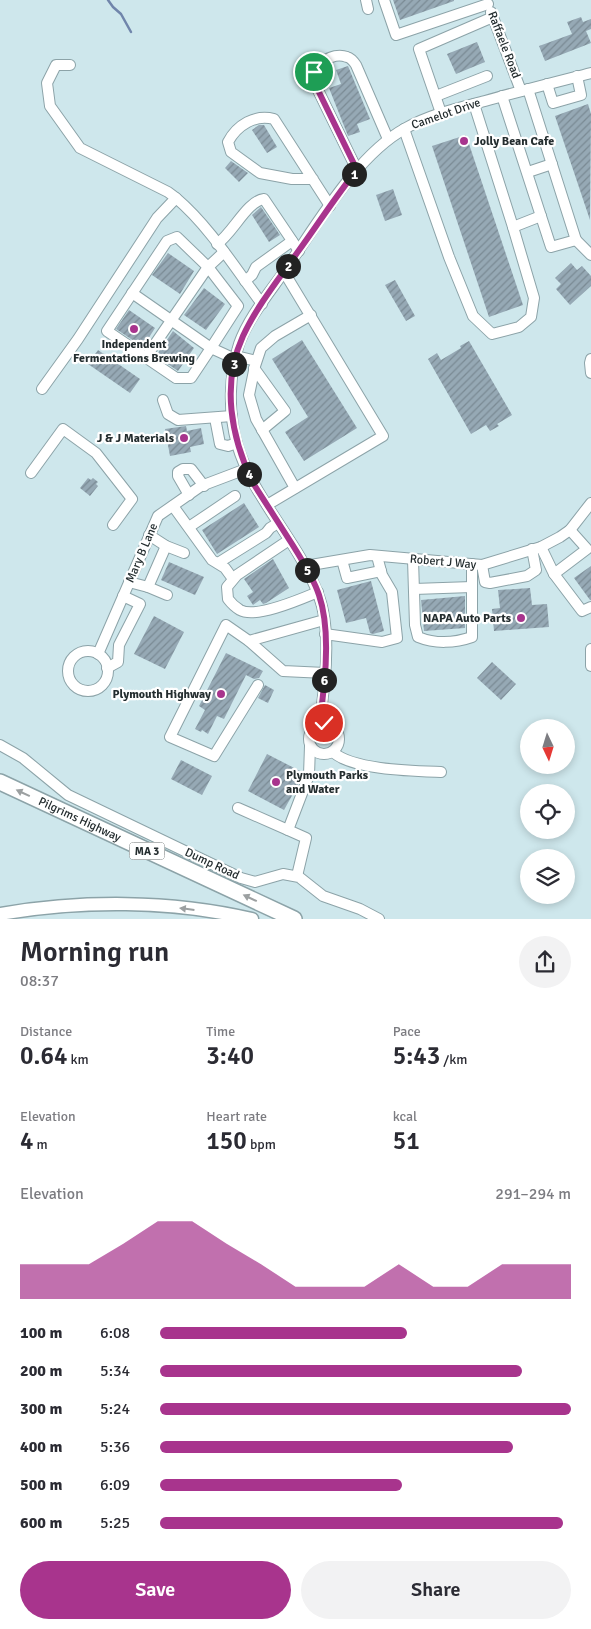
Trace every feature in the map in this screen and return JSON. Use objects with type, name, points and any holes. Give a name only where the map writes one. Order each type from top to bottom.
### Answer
[{"type":"highway","name":"Pilgrims Highway","points":[[0,782],[294,919]]},
{"type":"main road","points":[[0,914],[68,906],[120,905],[184,908],[252,919]]},
{"type":"street","points":[[384,0],[396,35],[487,2]]},
{"type":"street","name":"Raffaele Road","points":[[487,2],[525,90],[552,164],[576,240]]},
{"type":"street","points":[[442,113],[419,49],[493,18]]},
{"type":"street","points":[[357,170],[314,82],[314,72],[320,64],[328,59],[347,56],[356,65],[388,139]]},
{"type":"street","points":[[70,65],[56,65],[46,83],[50,106],[80,148],[153,184],[176,198],[189,209],[221,248],[262,304]]},
{"type":"street","name":"Camelot Drive","points":[[288,830],[309,775],[309,735],[311,730],[319,724],[324,695],[324,620],[318,592],[305,566],[246,469],[237,444],[232,416],[232,386],[236,357],[243,336],[262,304],[330,206],[357,170],[388,139],[404,129],[442,113],[591,72]]},
{"type":"street","points":[[436,96],[487,76]]},
{"type":"street","points":[[548,84],[553,103],[581,96],[577,76]]},
{"type":"street","points":[[502,96],[551,247],[576,240],[591,254]]},
{"type":"street","points":[[404,129],[449,257],[473,316],[492,334],[519,327],[531,317],[534,298],[474,104]]},
{"type":"street","points":[[313,179],[292,179],[260,173],[232,152],[228,142],[234,131],[246,123],[257,118],[268,117],[274,119],[313,179],[330,206]]},
{"type":"street","points":[[528,172],[552,164]]},
{"type":"street","points":[[42,389],[78,339],[156,218],[176,198]]},
{"type":"street","points":[[146,357],[208,268],[225,238],[252,205],[262,199],[266,200],[299,251]]},
{"type":"street","points":[[513,227],[541,216]]},
{"type":"street","points":[[178,237],[208,268],[238,306],[191,378],[176,378],[107,330],[132,293],[167,241],[178,237]]},
{"type":"street","points":[[245,282],[252,276],[256,267],[292,241]]},
{"type":"street","points":[[239,272],[245,268],[256,267]]},
{"type":"street","points":[[267,505],[383,436],[284,272]]},
{"type":"street","points":[[132,293],[211,348],[255,364],[285,411],[262,430]]},
{"type":"street","points":[[295,488],[256,419],[250,395],[255,364],[261,348],[275,336],[311,315]]},
{"type":"street","points":[[591,359],[591,373]]},
{"type":"street","points":[[163,400],[168,414],[178,420],[232,416]]},
{"type":"street","points":[[215,418],[220,444],[228,446],[237,444]]},
{"type":"street","points":[[31,474],[63,429],[96,453],[132,499],[113,525]]},
{"type":"street","points":[[190,495],[178,476],[178,472],[183,469],[190,469],[204,486]]},
{"type":"street","name":"Mary B Lane","points":[[98,654],[158,516],[204,486],[246,469]]},
{"type":"street","points":[[189,527],[235,496]]},
{"type":"street","name":"Robert J Way","points":[[305,566],[370,555],[477,565],[536,548],[560,537],[570,530],[591,503]]},
{"type":"street","points":[[173,506],[212,560],[225,568],[233,579]]},
{"type":"street","points":[[218,563],[266,533],[278,523]]},
{"type":"street","points":[[554,574],[589,547],[570,530]]},
{"type":"street","points":[[150,535],[166,546],[184,553]]},
{"type":"street","points":[[289,540],[237,575],[227,587],[228,599],[241,611],[260,611],[289,604],[318,592]]},
{"type":"street","points":[[148,587],[166,546]]},
{"type":"street","points":[[477,565],[485,582],[490,583],[527,576],[536,570],[536,548]]},
{"type":"street","points":[[536,548],[582,611],[591,607]]},
{"type":"street","points":[[325,634],[382,642],[397,638],[392,592],[381,571],[377,556]]},
{"type":"street","points":[[413,559],[415,625],[418,637],[429,641],[460,641],[472,637],[472,587],[477,565]]},
{"type":"street","points":[[342,560],[347,578],[381,571]]},
{"type":"street","points":[[130,582],[167,595]]},
{"type":"street","points":[[414,589],[472,587]]},
{"type":"street","points":[[107,668],[118,662],[119,645],[140,604],[123,596]]},
{"type":"street","points":[[249,641],[324,620]]},
{"type":"street","points":[[258,685],[214,756],[170,737],[226,625],[249,641],[283,671],[325,673]]},
{"type":"street","points":[[591,649],[591,666]]},
{"type":"street","points":[[86,651],[98,654],[104,659],[107,668],[107,678],[103,684],[92,691],[78,690],[69,680],[68,667],[74,656],[86,651]]},
{"type":"street","points":[[310,746],[318,753],[328,754],[333,752],[339,744],[337,730],[329,724],[319,724]]},
{"type":"street","name":"Dump Road","points":[[0,745],[23,758],[68,795],[241,878],[255,882],[283,874],[297,876]]},
{"type":"street","points":[[333,752],[338,757],[371,766],[410,771],[440,772]]},
{"type":"street","points":[[238,808],[306,838],[297,876],[310,884],[323,896],[360,909],[379,919]]},
{"type":"building","points":[[393,0],[454,0],[454,1],[400,20]]},
{"type":"building","points":[[581,17],[583,22],[591,19],[591,29],[586,31],[591,43],[545,61],[539,46],[572,34],[567,22]]},
{"type":"building","points":[[477,42],[485,62],[456,74],[447,54]]},
{"type":"building","points":[[348,66],[370,119],[357,124],[360,132],[348,136],[329,88],[341,84],[336,70]]},
{"type":"building","points":[[588,104],[591,114],[590,220],[555,116]]},
{"type":"building","points":[[259,125],[264,125],[277,147],[267,153],[252,130]]},
{"type":"building","points":[[466,135],[523,305],[489,317],[432,146]]},
{"type":"building","points":[[231,161],[248,173],[239,182],[225,168]]},
{"type":"building","points":[[393,189],[402,215],[385,221],[376,195]]},
{"type":"building","points":[[261,207],[280,235],[269,242],[252,215]]},
{"type":"building","points":[[168,253],[194,271],[180,294],[152,275]]},
{"type":"building","points":[[571,263],[577,270],[582,266],[591,276],[591,286],[570,305],[556,289],[561,284],[555,278]]},
{"type":"building","points":[[395,280],[415,316],[406,321],[385,285]]},
{"type":"building","points":[[204,288],[225,304],[206,330],[184,315]]},
{"type":"building","name":"Independent Fermentations Brewing","points":[[129,310],[155,328],[143,347],[116,329]]},
{"type":"building","points":[[173,331],[194,348],[178,371],[156,356]]},
{"type":"building","points":[[302,340],[357,428],[304,461],[285,432],[308,417],[272,359]]},
{"type":"building","points":[[469,341],[512,415],[497,424],[499,426],[490,431],[486,425],[471,434],[428,359],[437,353],[441,360]]},
{"type":"building","points":[[98,350],[140,379],[130,393],[88,364]]},
{"type":"building","name":"J & J Materials","points":[[186,426],[187,431],[201,428],[204,444],[190,447],[191,452],[170,456],[165,429]]},
{"type":"building","points":[[88,478],[91,480],[93,478],[98,482],[96,484],[98,486],[90,496],[80,488]]},
{"type":"building","points":[[244,503],[259,527],[217,554],[202,530]]},
{"type":"building","points":[[273,559],[289,588],[266,603],[263,604],[260,600],[253,605],[247,596],[253,592],[244,579]]},
{"type":"building","points":[[169,562],[204,577],[195,595],[161,580]]},
{"type":"building","points":[[591,566],[591,600],[590,600],[574,578]]},
{"type":"building","points":[[371,581],[384,631],[373,634],[370,633],[366,618],[346,623],[337,590]]},
{"type":"building","name":"NAPA Auto Parts","points":[[530,588],[532,605],[547,604],[549,627],[494,631],[492,609],[500,608],[498,590]]},
{"type":"building","points":[[465,596],[465,628],[424,631],[421,600]]},
{"type":"building","points":[[154,616],[184,632],[165,669],[134,654]]},
{"type":"building","name":"Plymouth Highway","points":[[226,653],[263,671],[259,678],[254,679],[246,675],[224,719],[217,716],[208,734],[202,730],[201,732],[195,729],[205,710],[199,706]]},
{"type":"building","points":[[492,662],[516,684],[501,700],[477,678]]},
{"type":"building","points":[[265,685],[274,690],[268,703],[258,698]]},
{"type":"building","name":"Plymouth Parks and Water","points":[[267,754],[302,772],[299,783],[284,810],[248,791]]},
{"type":"building","points":[[181,760],[212,776],[202,795],[171,779]]},
{"type":"waterway","points":[[108,0],[121,14],[131,32]]},
{"type":"place","name":"Jolly Bean Cafe","points":[[464,141]]},
{"type":"place","name":"Independent Fermentations Brewing","points":[[134,329]]},
{"type":"place","name":"J & J Materials","points":[[184,438]]},
{"type":"place","name":"NAPA Auto Parts","points":[[521,618]]},
{"type":"place","name":"Plymouth Highway","points":[[221,694]]},
{"type":"place","name":"Plymouth Parks and Water","points":[[276,782]]},
{"type":"route","points":[[314,72],[314,82],[357,170],[262,304],[243,336],[235,359],[232,376],[231,412],[236,441],[246,469],[305,566],[319,594],[324,624],[325,661],[324,695],[319,724],[324,723]]}]
